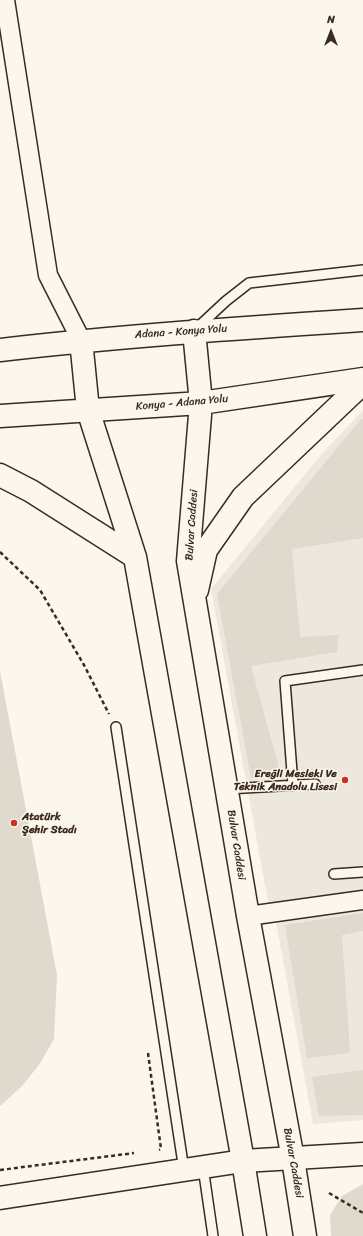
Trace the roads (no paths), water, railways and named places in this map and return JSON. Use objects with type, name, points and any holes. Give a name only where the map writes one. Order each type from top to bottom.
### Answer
[{"type":"main road","name":"Adana - Konya Yolu","points":[[0,350],[81,340],[363,320]]},
{"type":"main road","name":"Bulvar Caddesi","points":[[194,331],[201,403],[188,561],[248,916],[293,1159],[305,1236]]},
{"type":"main road","points":[[81,340],[88,410],[135,557],[243,1161],[255,1236]]},
{"type":"main road","name":"Konya - Adana Yolu","points":[[0,416],[201,403],[363,379]]},
{"type":"main road","points":[[194,599],[206,550],[243,497],[363,383]]},
{"type":"main road","points":[[0,476],[31,491],[135,557]]},
{"type":"main road","points":[[0,1198],[243,1161],[363,1154]]},
{"type":"street","points":[[6,0],[48,275],[81,340]]},
{"type":"street","points":[[248,916],[363,900]]},
{"type":"lane","points":[[194,331],[226,301],[249,283],[363,270]]},
{"type":"lane","points":[[293,785],[285,681],[363,670]]},
{"type":"lane","points":[[116,727],[194,1168],[213,1236]]},
{"type":"lane","points":[[226,789],[315,784]]},
{"type":"lane","points":[[334,874],[363,872]]},
{"type":"place","name":"Ereğli Mesleki Ve Teknik Anadolu Lisesi","points":[[345,780]]},
{"type":"place","name":"Atatürk Şehir Stadı","points":[[14,823]]}]
